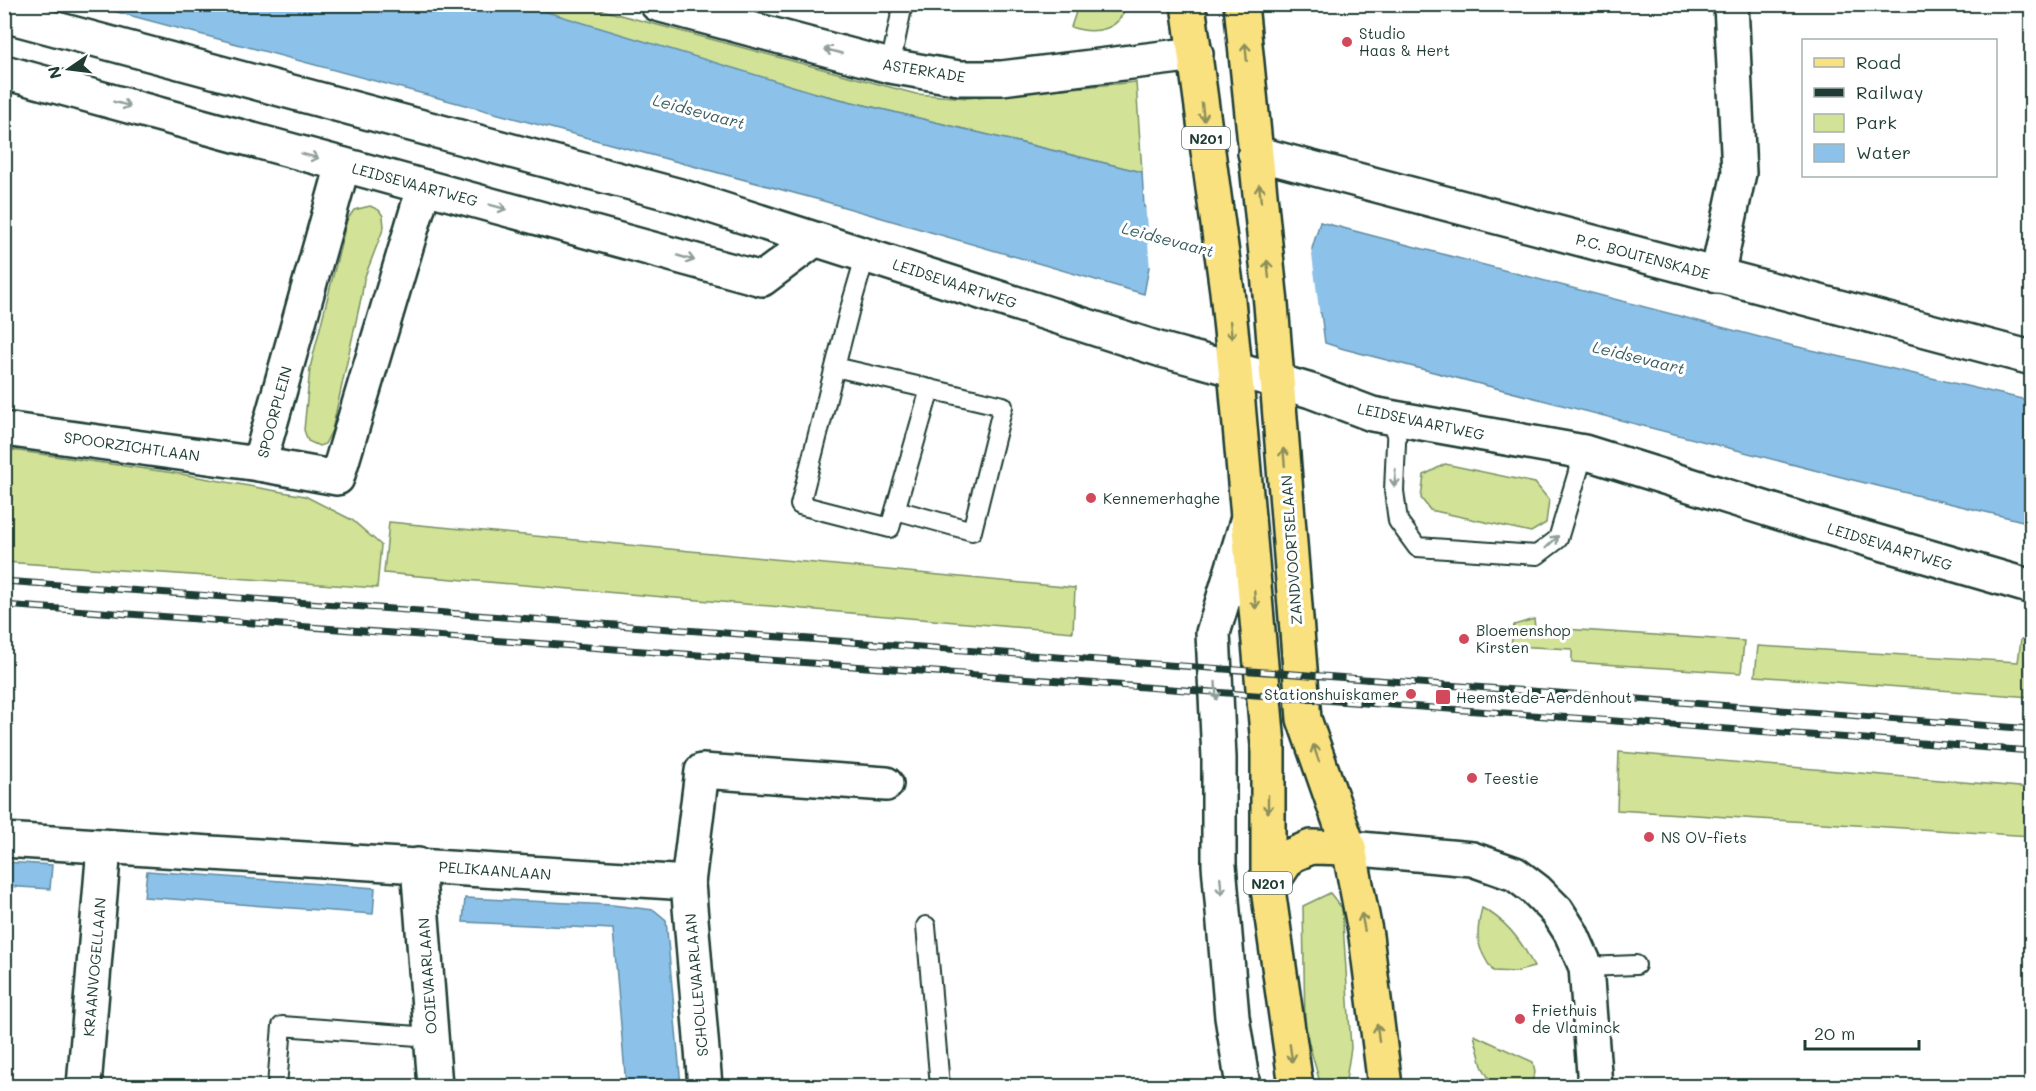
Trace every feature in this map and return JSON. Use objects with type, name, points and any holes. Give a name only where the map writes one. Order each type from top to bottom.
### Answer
[{"type":"main road","name":"N201","points":[[1188,4],[1227,291],[1235,369],[1268,745],[1268,889],[1296,1086]]},
{"type":"main road","name":"ZANDVOORTSELAAN","points":[[1241,4],[1271,304],[1304,720],[1349,848],[1366,936],[1385,1086]]},
{"type":"main road","name":"N201","points":[[1268,889],[1290,856],[1311,847],[1349,848]]},
{"type":"street","name":"ASTERKADE","points":[[657,4],[890,66],[959,78],[1002,78],[1196,54]]},
{"type":"street","points":[[1717,276],[1739,173],[1731,4]]},
{"type":"street","name":"LEIDSEVAARTWEG","points":[[4,15],[681,196],[1162,350],[1311,391],[1358,409],[1397,419],[1584,452],[1821,526],[2031,587]]},
{"type":"street","name":"LEIDSEVAARTWEG","points":[[4,72],[762,279],[814,240]]},
{"type":"street","name":"P.C. BOUTENSKADE","points":[[1255,153],[2031,358]]},
{"type":"street","name":"SPOORPLEIN","points":[[343,165],[259,464],[337,478],[424,187]]},
{"type":"street","name":"SPOORZICHTLAAN","points":[[4,429],[259,464]]},
{"type":"street","points":[[1243,1086],[1232,1017],[1219,865],[1219,758],[1213,633],[1248,518]]},
{"type":"street","points":[[688,883],[702,771],[886,784]]},
{"type":"street","name":"PELIKAANLAAN","points":[[4,840],[688,883]]},
{"type":"street","name":"KRAANVOGELLAAN","points":[[84,1086],[104,847]]},
{"type":"street","points":[[1349,848],[1472,859],[1515,874],[1536,890],[1557,911],[1571,933],[1587,972],[1595,1086]]},
{"type":"street","name":"OOIEVAARLAAN","points":[[418,865],[435,1086]]},
{"type":"street","name":"SCHOLLEVAARLAAN","points":[[688,883],[705,1086]]},
{"type":"lane","points":[[890,66],[903,4]]},
{"type":"lane","points":[[866,254],[800,506],[890,528],[930,389]]},
{"type":"lane","points":[[835,367],[1002,406],[972,531],[896,510]]},
{"type":"lane","points":[[1397,419],[1394,491],[1398,521],[1417,547],[1537,555],[1558,539],[1584,452]]},
{"type":"lane","points":[[926,926],[940,1086]]},
{"type":"lane","points":[[1587,972],[1636,969]]},
{"type":"lane","points":[[277,1086],[282,1026],[431,1037]]},
{"type":"green space","points":[[1126,4],[1118,21],[1105,29],[1088,31],[1071,27],[1078,6],[1075,5]]},
{"type":"green space","points":[[501,5],[583,5],[916,94],[968,98],[1136,82],[1142,172],[819,94]]},
{"type":"green space","points":[[370,206],[379,210],[383,216],[384,227],[364,279],[332,430],[325,444],[319,446],[308,441],[304,430],[310,368],[347,220],[354,210]]},
{"type":"green space","points":[[5,449],[181,474],[305,496],[352,520],[381,545],[377,588],[5,562]]},
{"type":"green space","points":[[1445,464],[1535,483],[1549,500],[1546,523],[1531,532],[1430,510],[1421,498],[1424,475]]},
{"type":"green space","points":[[389,522],[1075,588],[1073,632],[384,573]]},
{"type":"green space","points":[[1534,619],[1535,627],[1744,641],[1741,673],[1572,662],[1572,649],[1511,646],[1514,625]]},
{"type":"green space","points":[[2021,639],[2031,640],[2031,697],[1755,676],[1758,646],[2018,662]]},
{"type":"green space","points":[[1619,752],[2031,788],[2031,836],[1617,810]]},
{"type":"green space","points":[[1330,893],[1342,908],[1351,1048],[1345,1086],[1321,1086],[1305,1030],[1303,906]]},
{"type":"green space","points":[[1482,908],[1499,919],[1513,933],[1525,949],[1534,967],[1515,972],[1493,971],[1478,941],[1478,926]]},
{"type":"green space","points":[[1474,1035],[1533,1062],[1535,1073],[1530,1086],[1493,1086],[1482,1066]]},
{"type":"water","name":"Leidsevaart","points":[[91,5],[524,5],[819,94],[1142,172],[1144,207],[1311,252],[1320,222],[1790,345],[2031,401],[2031,523],[1853,480],[1344,349],[1325,343],[1321,313],[1149,267],[1144,294],[820,200]]},
{"type":"water","points":[[4,862],[52,865],[50,889],[5,886]]},
{"type":"water","points":[[147,871],[375,888],[373,914],[144,897]]},
{"type":"water","points":[[465,898],[612,905],[654,910],[666,920],[681,1086],[626,1086],[613,929],[463,922]]},
{"type":"pier","points":[[1145,201],[1147,204],[1308,249],[1311,247],[1320,317],[1150,270]]},
{"type":"railway","points":[[4,581],[2032,729]]},
{"type":"railway","points":[[4,605],[2032,751]]},
{"type":"place","name":"Studio Haas & Hert","points":[[1347,42]]},
{"type":"place","name":"Kennemerhaghe","points":[[1091,498]]},
{"type":"place","name":"Bloemenshop Kirsten","points":[[1464,639]]},
{"type":"place","name":"Stationshuiskamer","points":[[1411,694]]},
{"type":"place","name":"Heemstede-Aerdenhout","points":[[1443,697]]},
{"type":"place","name":"Teestie","points":[[1472,778]]},
{"type":"place","name":"NS OV-fiets","points":[[1649,837]]},
{"type":"place","name":"Friethuis de Vlaminck","points":[[1520,1019]]}]
